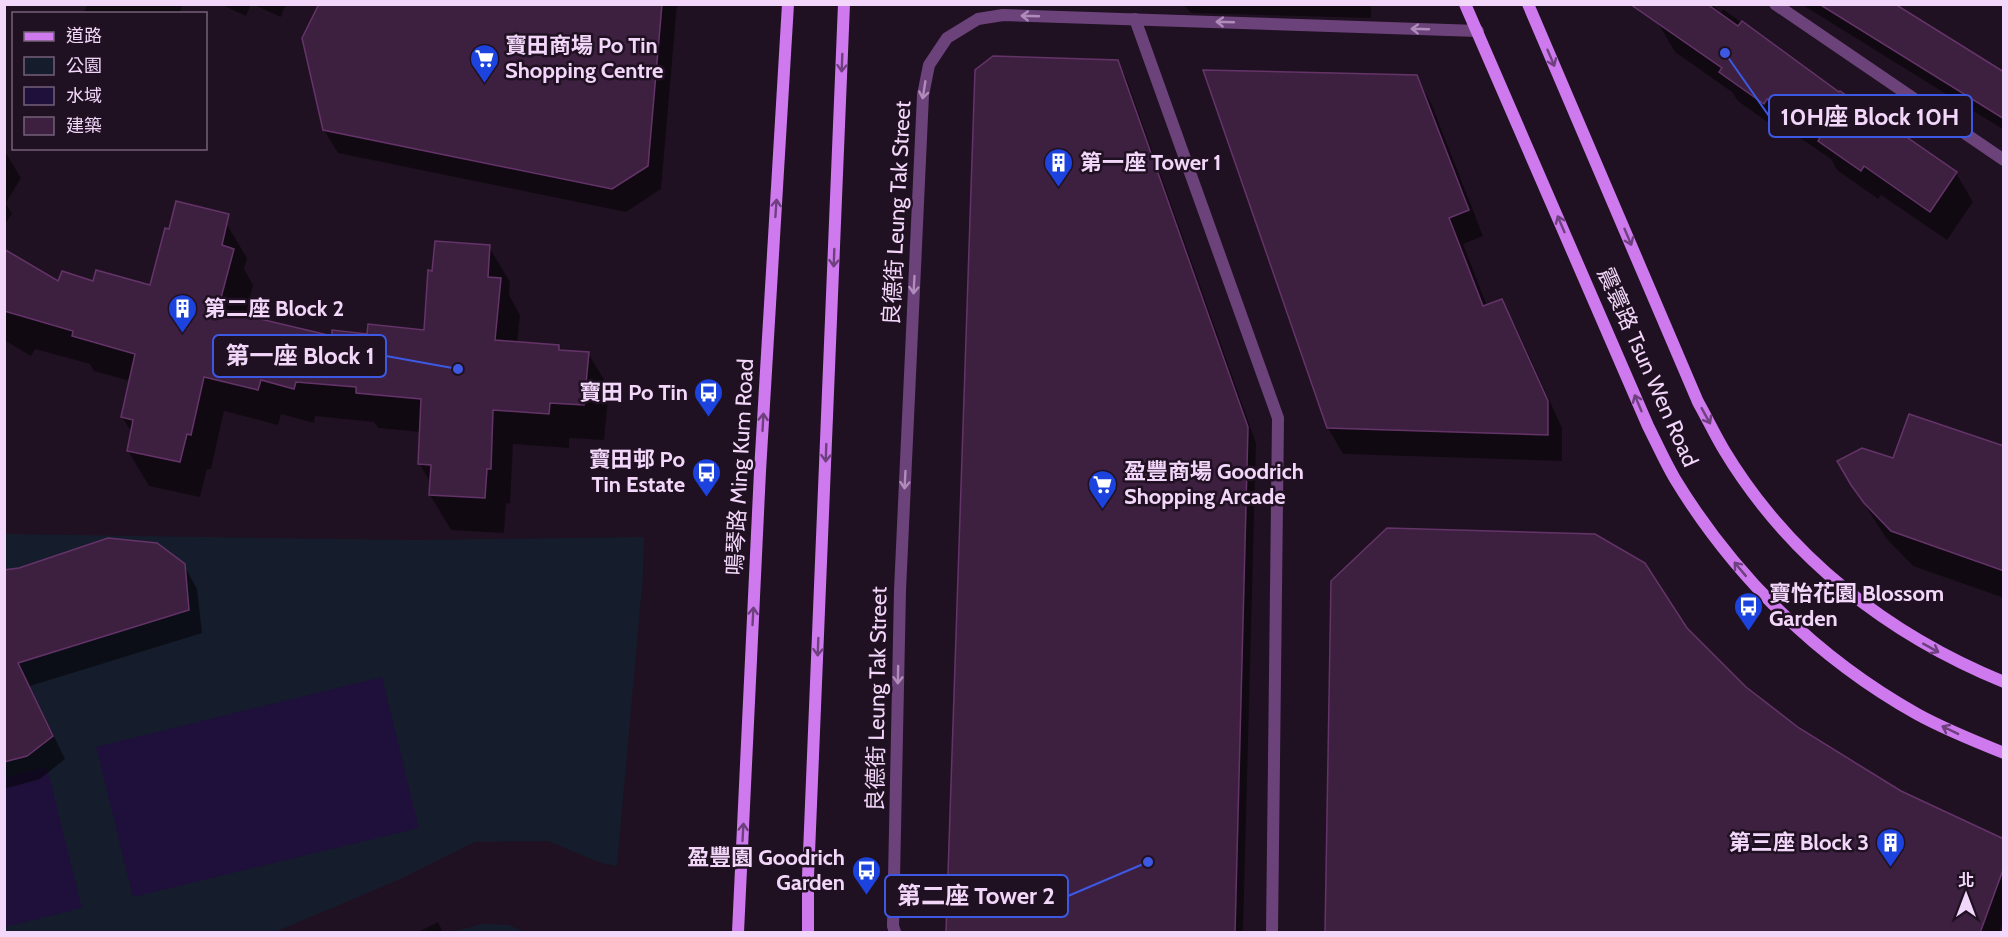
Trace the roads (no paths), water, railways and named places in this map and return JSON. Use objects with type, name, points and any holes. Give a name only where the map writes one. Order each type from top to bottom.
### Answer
[{"type":"main road","name":"鳴琴路 Ming Kum Road","points":[[738,933],[760,471],[788,4]]},
{"type":"main road","points":[[808,933],[809,853],[844,4]]},
{"type":"main road","name":"震寰路 Tsun Wen Road","points":[[1466,4],[1648,426],[1674,477],[1705,525],[1740,570],[1779,612],[1822,650],[1868,684],[1917,714],[2004,753]]},
{"type":"main road","name":"震寰路 Tsun Wen Road","points":[[1528,4],[1698,402],[1725,451],[1756,496],[1792,538],[1832,578],[1869,608],[1909,636],[1951,659],[2004,682]]},
{"type":"street","points":[[1136,4],[1136,19],[1278,418],[1272,933]]},
{"type":"street","points":[[1775,4],[2004,160]]},
{"type":"street","name":"良德街 Leung Tak Street","points":[[895,933],[893,926],[900,590],[923,95],[929,65],[947,38],[978,19],[1003,15],[1478,31]]},
{"type":"water","points":[[382,677],[419,828],[133,897],[96,747]]},
{"type":"water","points":[[47,767],[82,908],[5,927],[5,777]]},
{"type":"place","name":"10H座 Block 10H","points":[[1725,53]]},
{"type":"place","name":"寶田商場 Po Tin Shopping Centre","points":[[484,84]]},
{"type":"place","name":"第一座 Tower 1","points":[[1059,188]]},
{"type":"place","name":"第二座 Block 2","points":[[183,334]]},
{"type":"place","name":"第一座 Block 1","points":[[458,369]]},
{"type":"place","name":"寶田 Po Tin","points":[[709,418]]},
{"type":"place","name":"寶田邨 Po Tin Estate","points":[[706,498]]},
{"type":"place","name":"盈豐商場 Goodrich Shopping Arcade","points":[[1103,510]]},
{"type":"place","name":"寶怡花園 Blossom Garden","points":[[1748,632]]},
{"type":"place","name":"第二座 Tower 2","points":[[1148,862]]},
{"type":"place","name":"第三座 Block 3","points":[[1890,868]]},
{"type":"place","name":"盈豐園 Goodrich Garden","points":[[866,896]]}]
